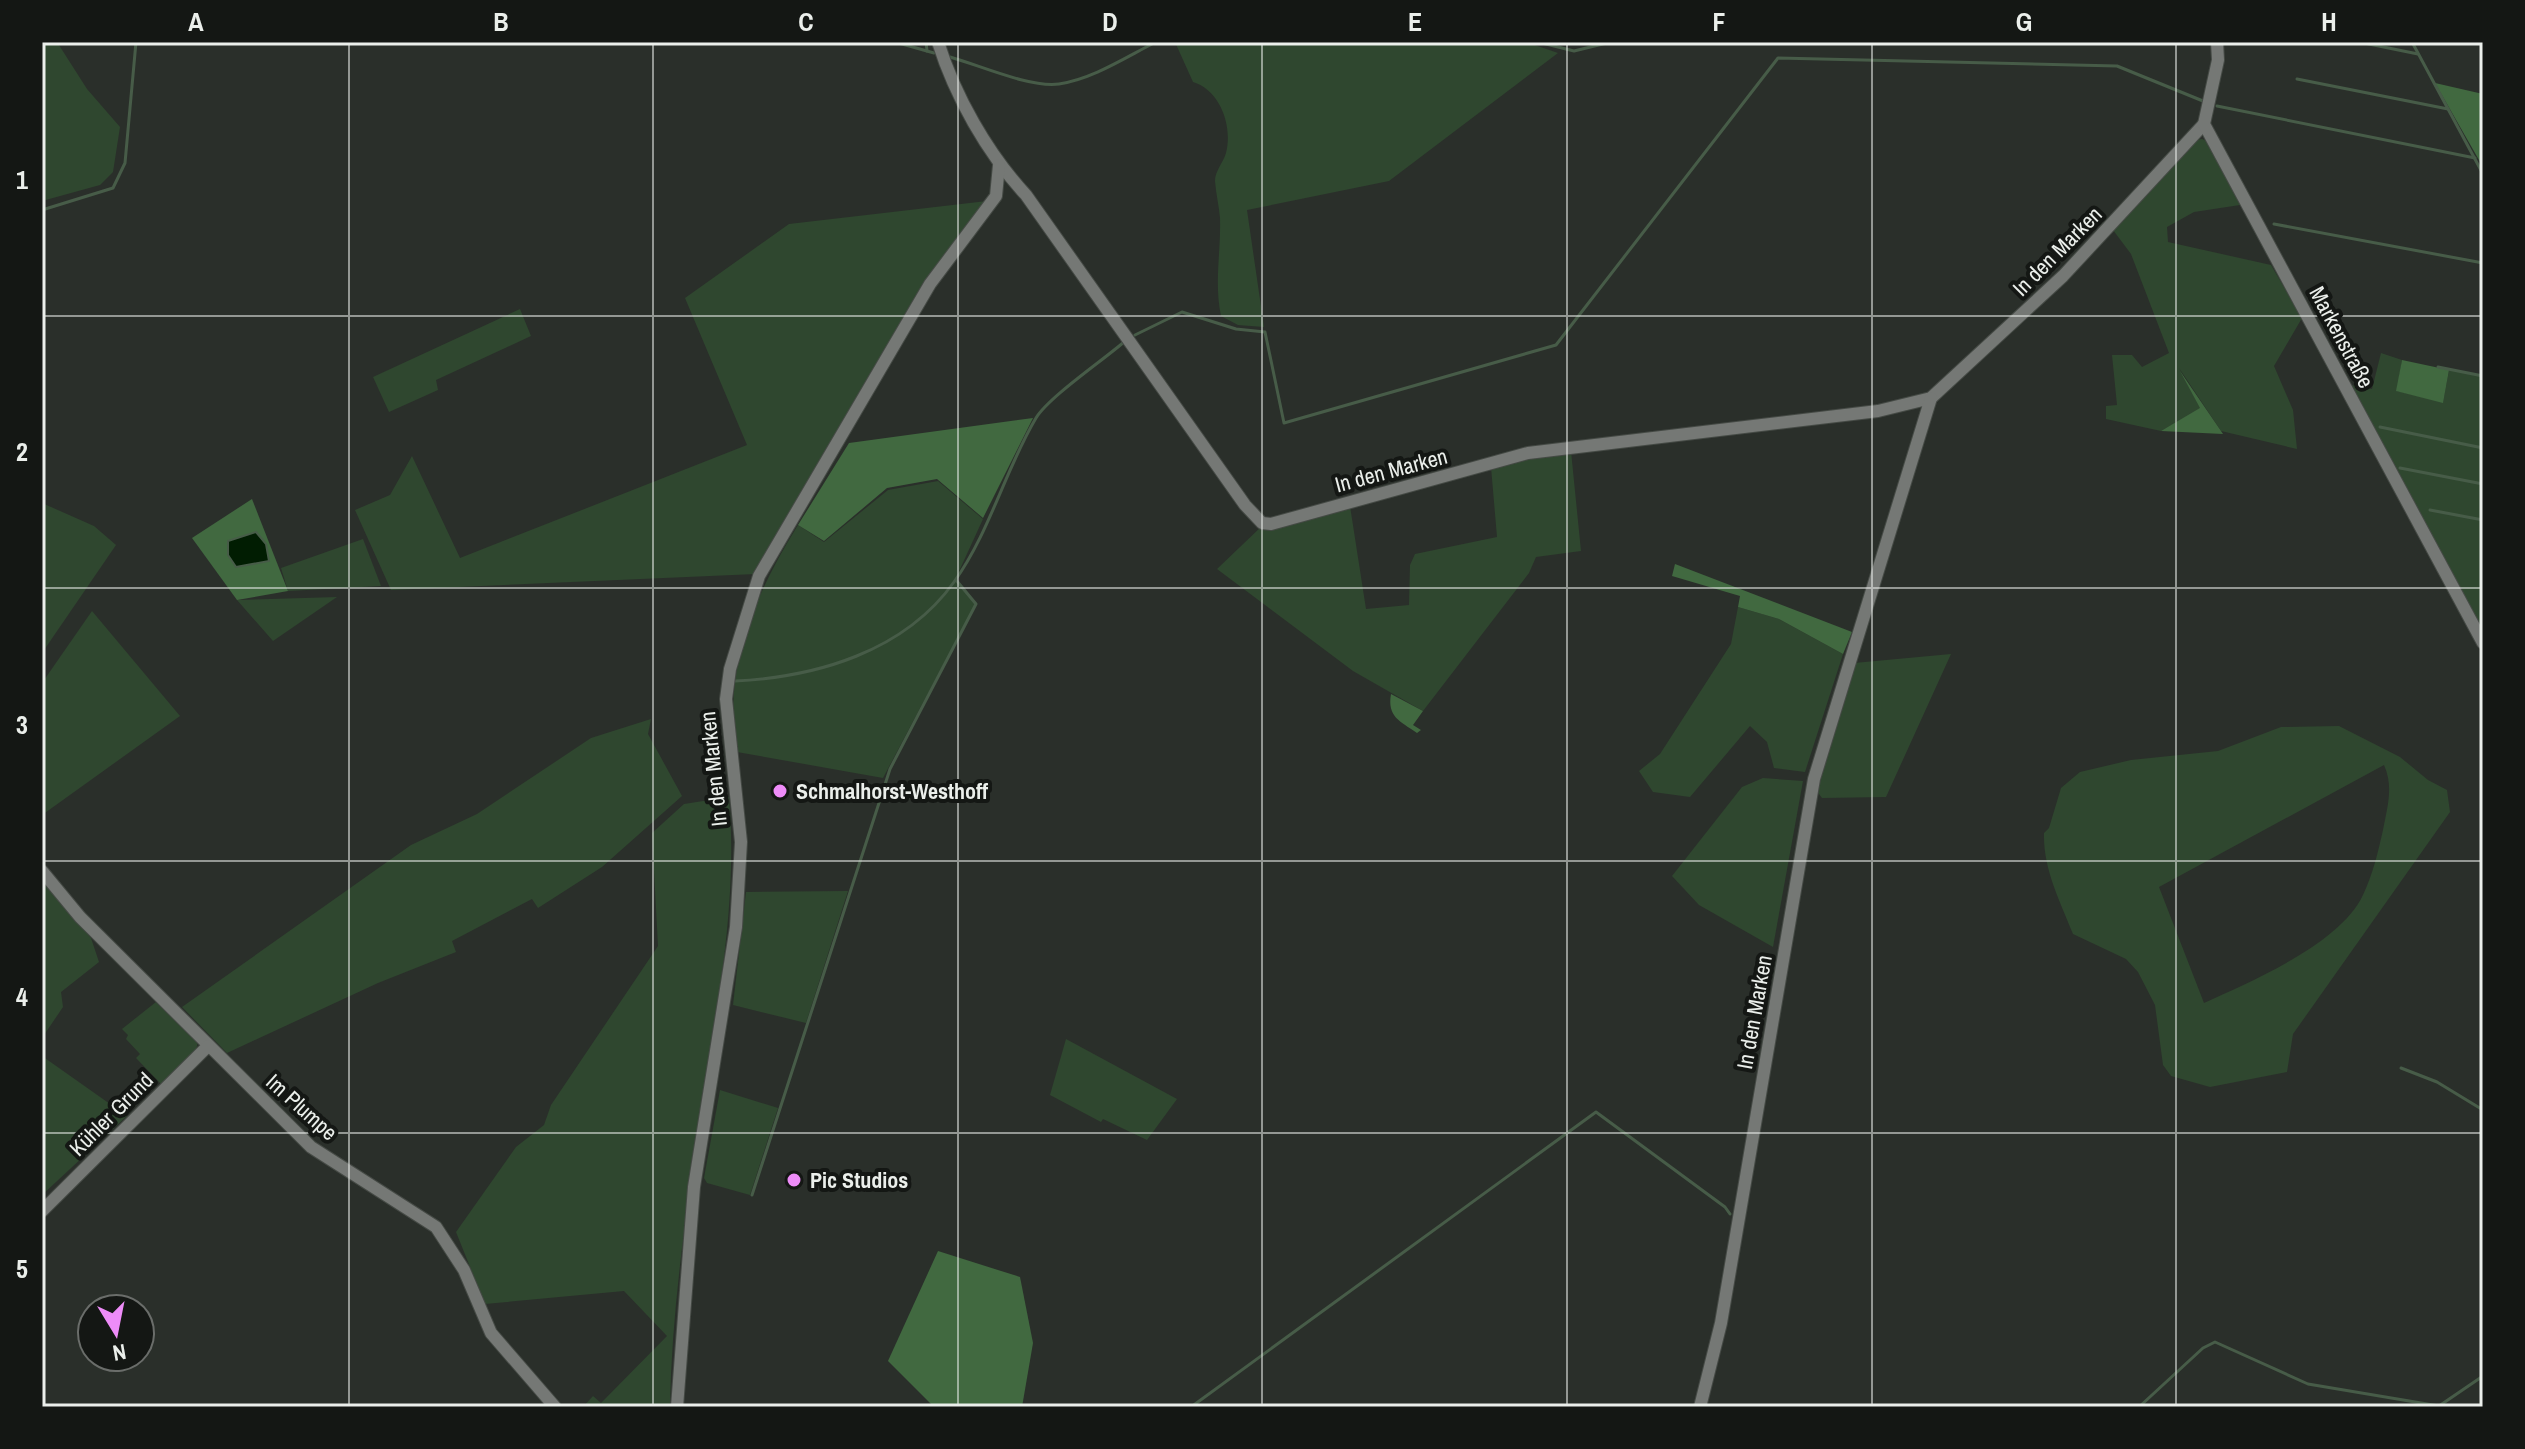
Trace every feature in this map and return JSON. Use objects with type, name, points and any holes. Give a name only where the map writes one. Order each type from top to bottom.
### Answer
[{"type":"street","name":"In den Marken","points":[[938,42],[945,64],[999,165],[1026,195],[1245,505],[1262,523],[1271,524],[1528,453],[1878,411],[1931,398],[2063,276],[2204,124]]},
{"type":"street","points":[[2204,124],[2218,60],[2217,42]]},
{"type":"street","name":"Markenstraße","points":[[2204,124],[2483,643]]},
{"type":"street","points":[[999,165],[996,196],[1026,195]]},
{"type":"street","name":"In den Marken","points":[[677,1407],[694,1187],[736,927],[741,842],[726,699],[730,669],[759,576],[930,284],[996,196]]},
{"type":"street","name":"In den Marken","points":[[1700,1407],[1721,1323],[1814,779],[1931,398]]},
{"type":"street","name":"Im Plumpe","points":[[42,871],[80,917],[311,1147],[436,1227],[464,1270],[491,1333],[555,1407]]},
{"type":"street","name":"Kühler Grund","points":[[42,1211],[208,1046]]},
{"type":"shaded area","points":[[42,42],[57,42],[87,89],[120,127],[113,172],[100,185],[42,201]]},
{"type":"shaded area","points":[[1175,42],[1526,42],[1558,53],[1389,181],[1247,210],[1264,327],[1238,325],[1221,316],[1218,279],[1220,218],[1215,181],[1226,153],[1228,132],[1217,101],[1211,93],[1193,82]]},
{"type":"shaded area","points":[[2435,83],[2483,94],[2483,167]]},
{"type":"shaded area","points":[[2194,140],[2209,142],[2240,205],[2194,212],[2167,227],[2168,242],[2271,265],[2302,318],[2274,366],[2293,410],[2297,449],[2221,431],[2179,368],[2201,409],[2161,431],[2106,419],[2106,406],[2117,405],[2112,355],[2132,355],[2142,367],[2169,353],[2131,254],[2113,230]]},
{"type":"shaded area","points":[[987,201],[756,574],[391,590],[355,510],[390,495],[412,456],[460,558],[747,445],[685,298],[789,224]]},
{"type":"shaded area","points":[[520,309],[531,336],[436,380],[438,390],[389,412],[373,377]]},
{"type":"shaded area","points":[[2381,353],[2402,360],[2397,391],[2443,402],[2449,370],[2483,377],[2483,633],[2350,385],[2372,389]]},
{"type":"shaded area","points":[[2402,360],[2449,370],[2443,403],[2396,391]]},
{"type":"shaded area","points":[[2180,371],[2223,434],[2161,431],[2200,408]]},
{"type":"shaded area","points":[[1033,418],[983,518],[937,479],[887,488],[824,541],[798,525],[849,443]]},
{"type":"shaded area","points":[[1571,451],[1581,551],[1536,557],[1529,573],[1423,711],[1353,671],[1217,569],[1263,525],[1350,506],[1366,609],[1409,605],[1410,565],[1415,554],[1497,537],[1491,467]]},
{"type":"shaded area","points":[[938,481],[983,519],[955,580],[976,603],[883,778],[737,752],[734,691],[738,662],[756,605],[798,525],[824,542],[888,490]]},
{"type":"shaded area","points":[[252,499],[288,591],[237,600],[192,538]]},
{"type":"shaded area","points":[[42,503],[94,526],[116,545],[42,653]]},
{"type":"shaded area","points":[[256,532],[266,544],[269,561],[236,567],[228,555],[228,541]]},
{"type":"shaded area","points":[[363,539],[381,586],[288,591],[281,568]]},
{"type":"shaded area","points":[[1675,564],[1852,632],[1843,654],[1779,619],[1738,607],[1740,596],[1672,576]]},
{"type":"shaded area","points":[[337,597],[273,641],[237,600]]},
{"type":"shaded area","points":[[1738,607],[1779,619],[1843,654],[1805,772],[1774,768],[1767,742],[1750,726],[1690,797],[1653,792],[1639,771],[1660,754],[1731,644]]},
{"type":"shaded area","points":[[92,611],[180,716],[42,815],[42,683]]},
{"type":"shaded area","points":[[1951,654],[1886,797],[1822,798],[1816,790],[1854,663]]},
{"type":"shaded area","points":[[1391,694],[1423,711],[1413,725],[1421,730],[1417,733],[1393,713]]},
{"type":"shaded area","points":[[651,719],[648,734],[682,796],[602,867],[538,908],[532,899],[452,941],[456,952],[378,983],[227,1053],[182,1007],[411,845],[477,814],[591,738]]},
{"type":"shaded area","points":[[2339,726],[2400,757],[2428,780],[2447,790],[2450,812],[2293,1034],[2287,1072],[2210,1087],[2171,1076],[2163,1065],[2155,1005],[2138,972],[2126,959],[2073,934],[2049,872],[2044,833],[2049,828],[2061,788],[2080,772],[2131,760],[2218,751],[2281,727]],"holes":[[[2384,765],[2389,798],[2377,855],[2367,887],[2352,913],[2315,945],[2293,959],[2204,1003],[2159,887]]]},
{"type":"shaded area","points":[[1763,778],[1803,781],[1773,947],[1699,905],[1672,876],[1742,787]]},
{"type":"shaded area","points":[[729,797],[731,865],[727,933],[683,1237],[674,1322],[670,1407],[583,1407],[593,1396],[601,1403],[667,1336],[624,1291],[485,1304],[456,1232],[516,1147],[544,1125],[551,1105],[658,946],[652,833],[684,804]]},
{"type":"shaded area","points":[[42,881],[91,938],[99,962],[61,992],[63,1007],[42,1038]]},
{"type":"shaded area","points":[[848,891],[806,1023],[733,1005],[746,892]]},
{"type":"shaded area","points":[[156,1002],[198,1042],[196,1050],[161,1084],[136,1058],[140,1054],[126,1039],[128,1035],[122,1029]]},
{"type":"shaded area","points":[[1066,1039],[1177,1099],[1147,1140],[1103,1119],[1101,1122],[1050,1095]]},
{"type":"shaded area","points":[[42,1056],[127,1116],[42,1195]]},
{"type":"shaded area","points":[[720,1090],[778,1108],[750,1195],[707,1183],[704,1178]]},
{"type":"shaded area","points":[[938,1251],[1020,1277],[1033,1343],[1022,1407],[934,1407],[888,1361]]},
{"type":"waterway","points":[[42,210],[113,188],[125,163],[136,42]]},
{"type":"waterway","points":[[895,42],[934,53]]},
{"type":"waterway","points":[[926,42],[927,51]]},
{"type":"waterway","points":[[950,57],[1034,83],[1059,84],[1097,72],[1156,42]]},
{"type":"waterway","points":[[1538,42],[1574,51],[1611,42]]},
{"type":"waterway","points":[[2359,42],[2418,54]]},
{"type":"waterway","points":[[2412,42],[2483,174]]},
{"type":"waterway","points":[[1135,335],[1182,312],[1236,329],[1265,332],[1284,423],[1556,345],[1778,58],[2117,66],[2203,101]]},
{"type":"waterway","points":[[2297,79],[2448,109]]},
{"type":"waterway","points":[[2217,106],[2475,158]]},
{"type":"waterway","points":[[2274,224],[2483,263]]},
{"type":"waterway","points":[[735,681],[796,674],[856,656],[884,643],[934,606],[954,582],[978,543],[1036,418],[1064,390],[1124,342]]},
{"type":"waterway","points":[[2438,367],[2483,376]]},
{"type":"waterway","points":[[2380,427],[2483,448]]},
{"type":"waterway","points":[[2400,468],[2483,484]]},
{"type":"waterway","points":[[2430,510],[2483,520]]},
{"type":"waterway","points":[[752,1195],[890,769],[976,604],[956,580]]},
{"type":"waterway","points":[[2401,1068],[2437,1082],[2483,1110]]},
{"type":"waterway","points":[[1191,1407],[1596,1112],[1725,1207],[1730,1214]]},
{"type":"waterway","points":[[2139,1407],[2203,1348],[2215,1342],[2308,1384],[2439,1406],[2483,1376]]},
{"type":"place","name":"Schmalhorst-Westhoff","points":[[780,791]]},
{"type":"place","name":"Pic Studios","points":[[794,1180]]}]
